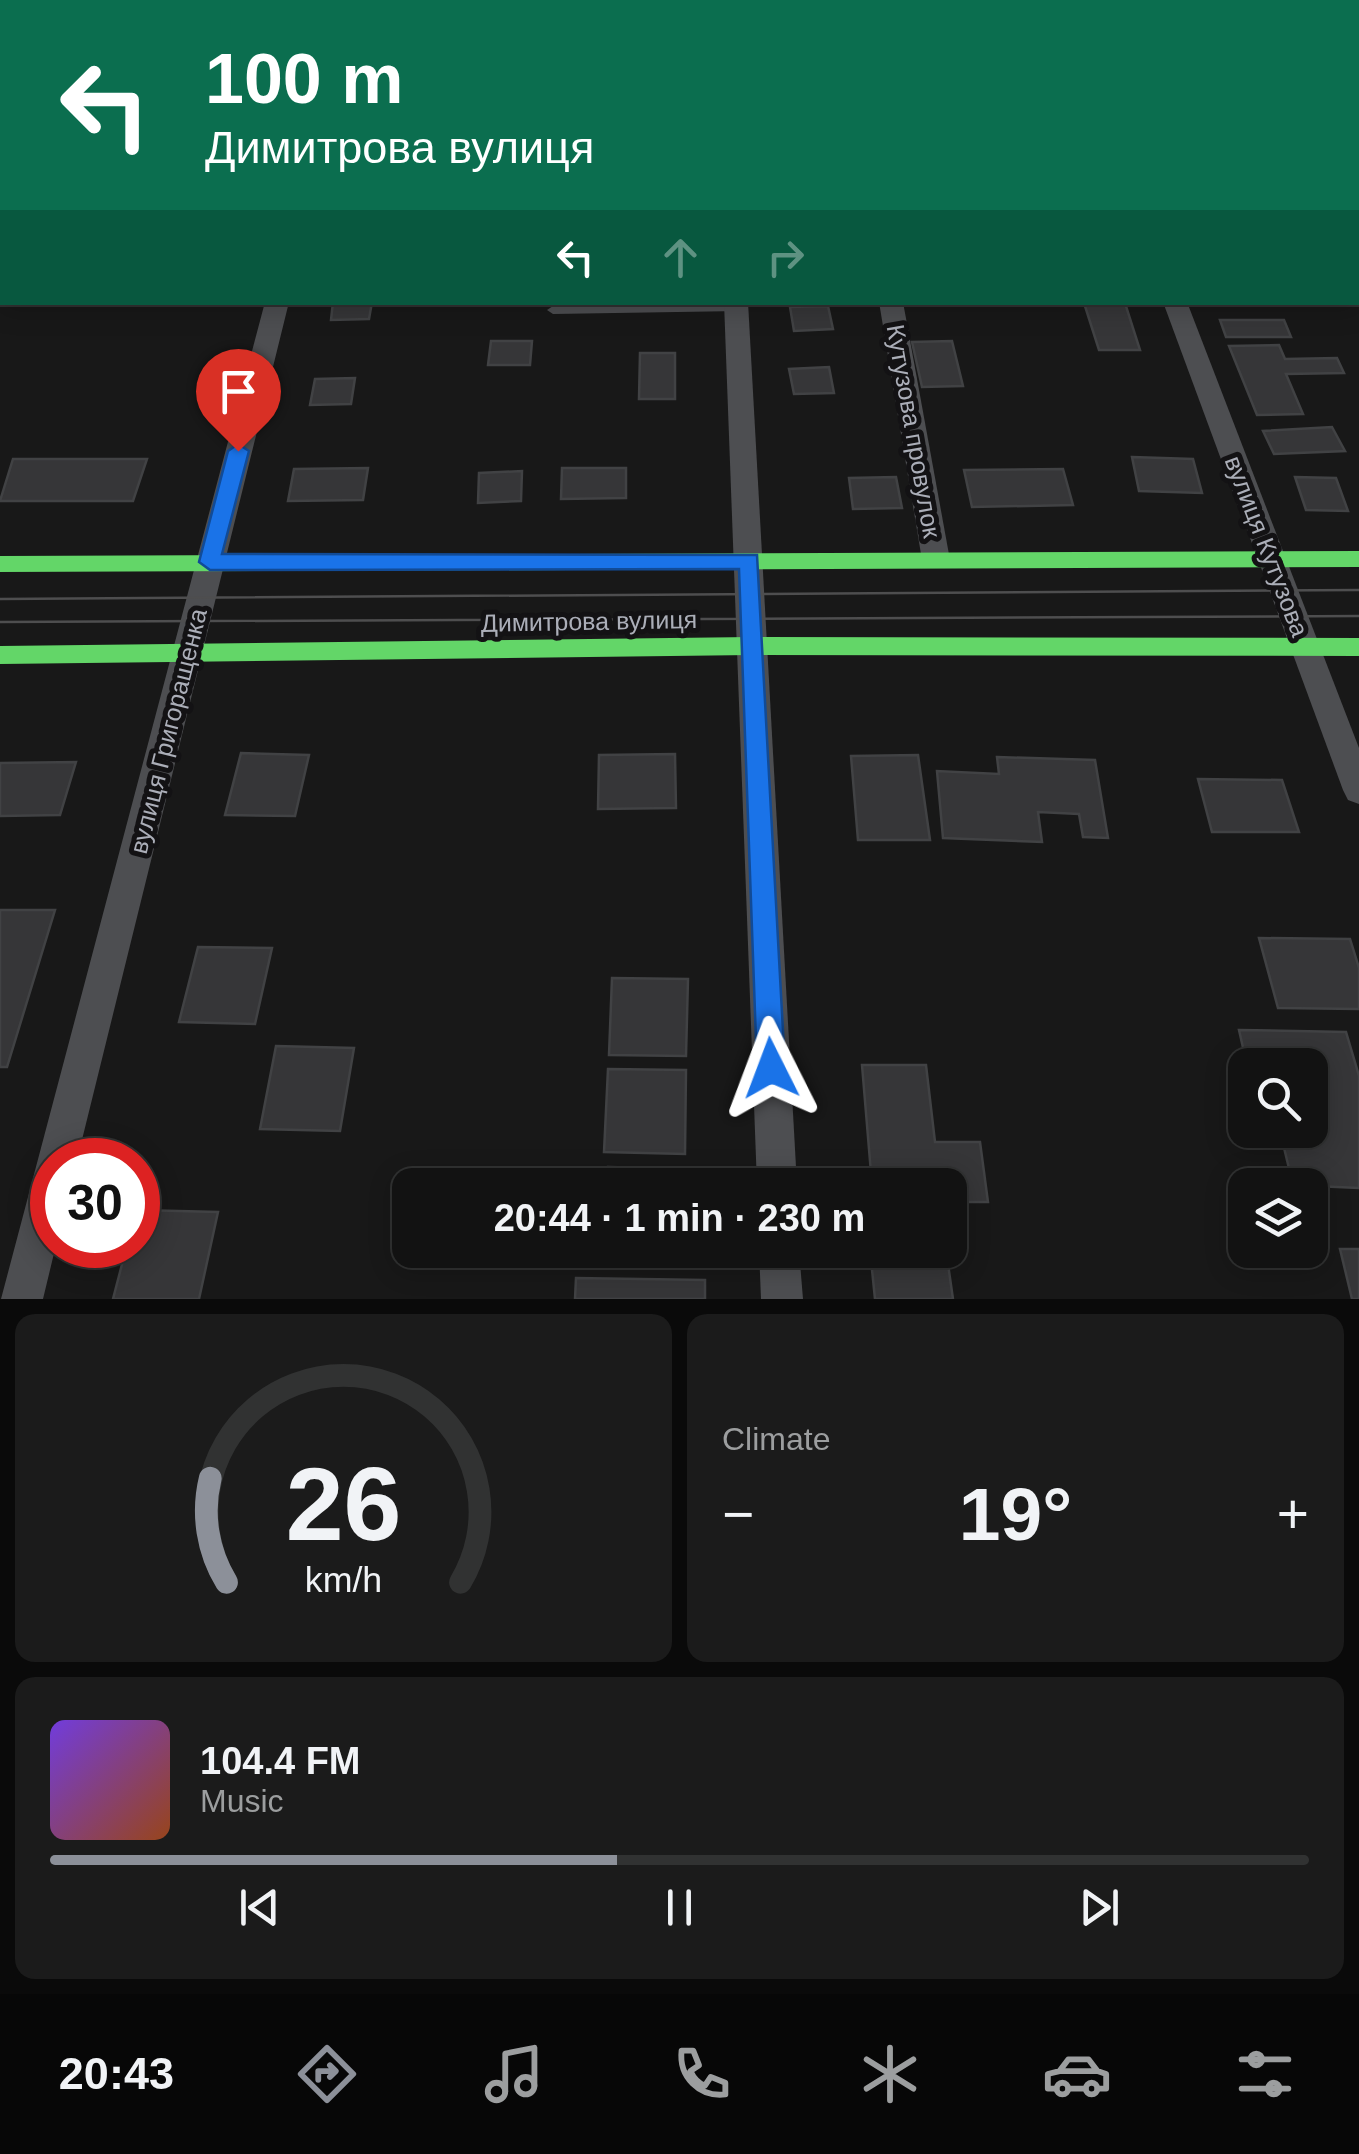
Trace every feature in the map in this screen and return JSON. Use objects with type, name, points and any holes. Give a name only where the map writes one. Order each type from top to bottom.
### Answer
[{"type":"street","name":"вулиця Григоращенка","points":[[64,1138],[276,305]]},
{"type":"street","points":[[736,305],[775,1168]]},
{"type":"street","name":"Кутузова провулок","points":[[892,305],[936,560]]},
{"type":"street","name":"вулиця Кутузова","points":[[1177,305],[1359,790]]},
{"type":"street","points":[[0,564],[1359,559]]},
{"type":"street","name":"Димитрова вулиця","points":[[0,655],[752,646],[1359,648]]},
{"type":"street","points":[[22,1299],[30,1267]]},
{"type":"street","points":[[781,1268],[782,1299]]},
{"type":"lane","points":[[553,310],[736,305]]},
{"type":"building","points":[[333,305],[371,305],[369,319],[331,320]]},
{"type":"building","points":[[1085,305],[1126,305],[1140,350],[1099,350]]},
{"type":"building","points":[[828,306],[833,329],[794,331],[790,307]]},
{"type":"building","points":[[1220,320],[1284,320],[1291,337],[1226,337]]},
{"type":"building","points":[[491,341],[532,341],[530,365],[488,365]]},
{"type":"building","points":[[952,341],[963,386],[922,387],[912,342]]},
{"type":"building","points":[[1279,345],[1285,359],[1337,358],[1344,373],[1286,374],[1303,414],[1257,415],[1229,346]]},
{"type":"building","points":[[640,353],[675,353],[675,399],[639,399]]},
{"type":"building","points":[[829,367],[834,393],[794,394],[789,369]]},
{"type":"building","points":[[355,378],[351,404],[310,405],[315,379]]},
{"type":"building","points":[[1332,427],[1345,451],[1274,454],[1263,431]]},
{"type":"building","points":[[1132,457],[1193,459],[1202,493],[1139,491]]},
{"type":"building","points":[[13,459],[147,459],[133,501],[0,501]]},
{"type":"building","points":[[368,468],[363,500],[288,501],[294,469]]},
{"type":"building","points":[[562,468],[626,468],[626,498],[561,499]]},
{"type":"building","points":[[1063,469],[1073,505],[972,507],[964,470]]},
{"type":"building","points":[[522,471],[521,501],[478,503],[479,473]]},
{"type":"building","points":[[896,477],[902,508],[853,509],[849,478]]},
{"type":"building","points":[[1295,477],[1336,478],[1348,511],[1306,510]]},
{"type":"building","points":[[241,753],[309,755],[295,816],[225,815]]},
{"type":"building","points":[[675,754],[676,808],[598,809],[599,755]]},
{"type":"building","points":[[918,755],[930,840],[858,840],[851,756]]},
{"type":"building","points":[[997,757],[1095,760],[1108,838],[1083,837],[1079,814],[1038,812],[1042,842],[943,838],[937,771],[999,774]]},
{"type":"building","points":[[76,762],[60,815],[0,816],[0,763]]},
{"type":"building","points":[[1198,779],[1282,780],[1299,832],[1212,832]]},
{"type":"building","points":[[0,910],[55,910],[7,1067],[0,1067]]},
{"type":"building","points":[[1259,938],[1350,939],[1359,968],[1359,1009],[1278,1008]]},
{"type":"building","points":[[198,947],[272,948],[255,1024],[179,1022]]},
{"type":"building","points":[[612,978],[688,979],[686,1056],[609,1055]]},
{"type":"building","points":[[1239,1030],[1346,1032],[1359,1076],[1359,1188],[1328,1187],[1328,1168],[1289,1168],[1284,1148],[1328,1148],[1328,1048],[1243,1048]]},
{"type":"building","points":[[276,1046],[354,1048],[340,1131],[260,1129]]},
{"type":"building","points":[[862,1065],[926,1065],[935,1142],[980,1142],[988,1202],[967,1202],[967,1168],[871,1168]]},
{"type":"building","points":[[608,1069],[686,1070],[685,1154],[604,1152]]},
{"type":"building","points":[[160,1211],[218,1212],[199,1299],[113,1299],[121,1268],[160,1268]]},
{"type":"building","points":[[1340,1249],[1359,1249],[1359,1299],[1352,1299]]},
{"type":"building","points":[[872,1268],[949,1268],[953,1299],[875,1299]]},
{"type":"building","points":[[576,1278],[705,1280],[705,1299],[575,1299]]},
{"type":"tram line","points":[[0,599],[1359,590]]},
{"type":"tram line","points":[[0,622],[1359,616]]},
{"type":"traffic: fast","points":[[0,564],[1359,559]]},
{"type":"traffic: fast","points":[[0,655],[752,646],[1359,647]]},
{"type":"route","points":[[238,451],[210,562],[750,561],[771,1068]]}]
